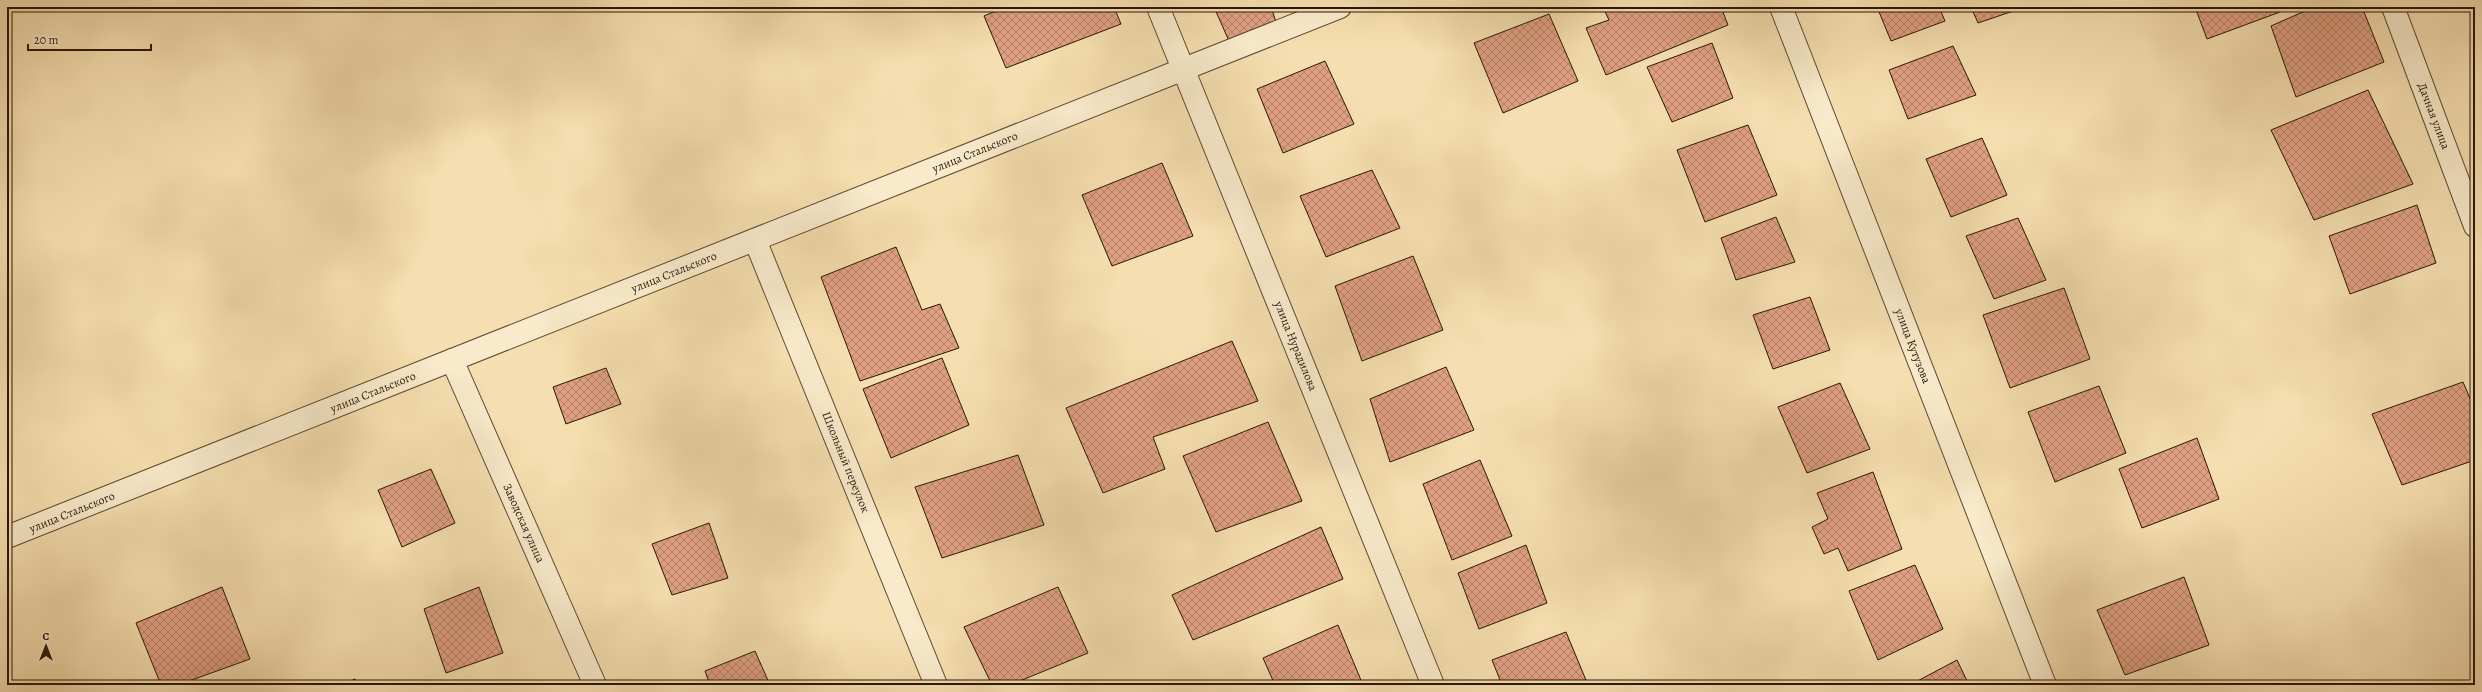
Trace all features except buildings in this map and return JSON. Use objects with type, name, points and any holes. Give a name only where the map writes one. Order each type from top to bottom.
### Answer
[{"type":"street","name":"улица Нурадилова","points":[[1158,7],[1433,685]]},
{"type":"street","name":"улица Стальского","points":[[7,537],[1340,7]]},
{"type":"street","name":"улица Кутузова","points":[[1781,7],[2045,685]]},
{"type":"street","name":"Дачная улица","points":[[2393,7],[2475,226]]},
{"type":"street","name":"Школьный переулок","points":[[755,240],[936,685]]},
{"type":"street","name":"Заводская улица","points":[[452,360],[595,685]]}]
